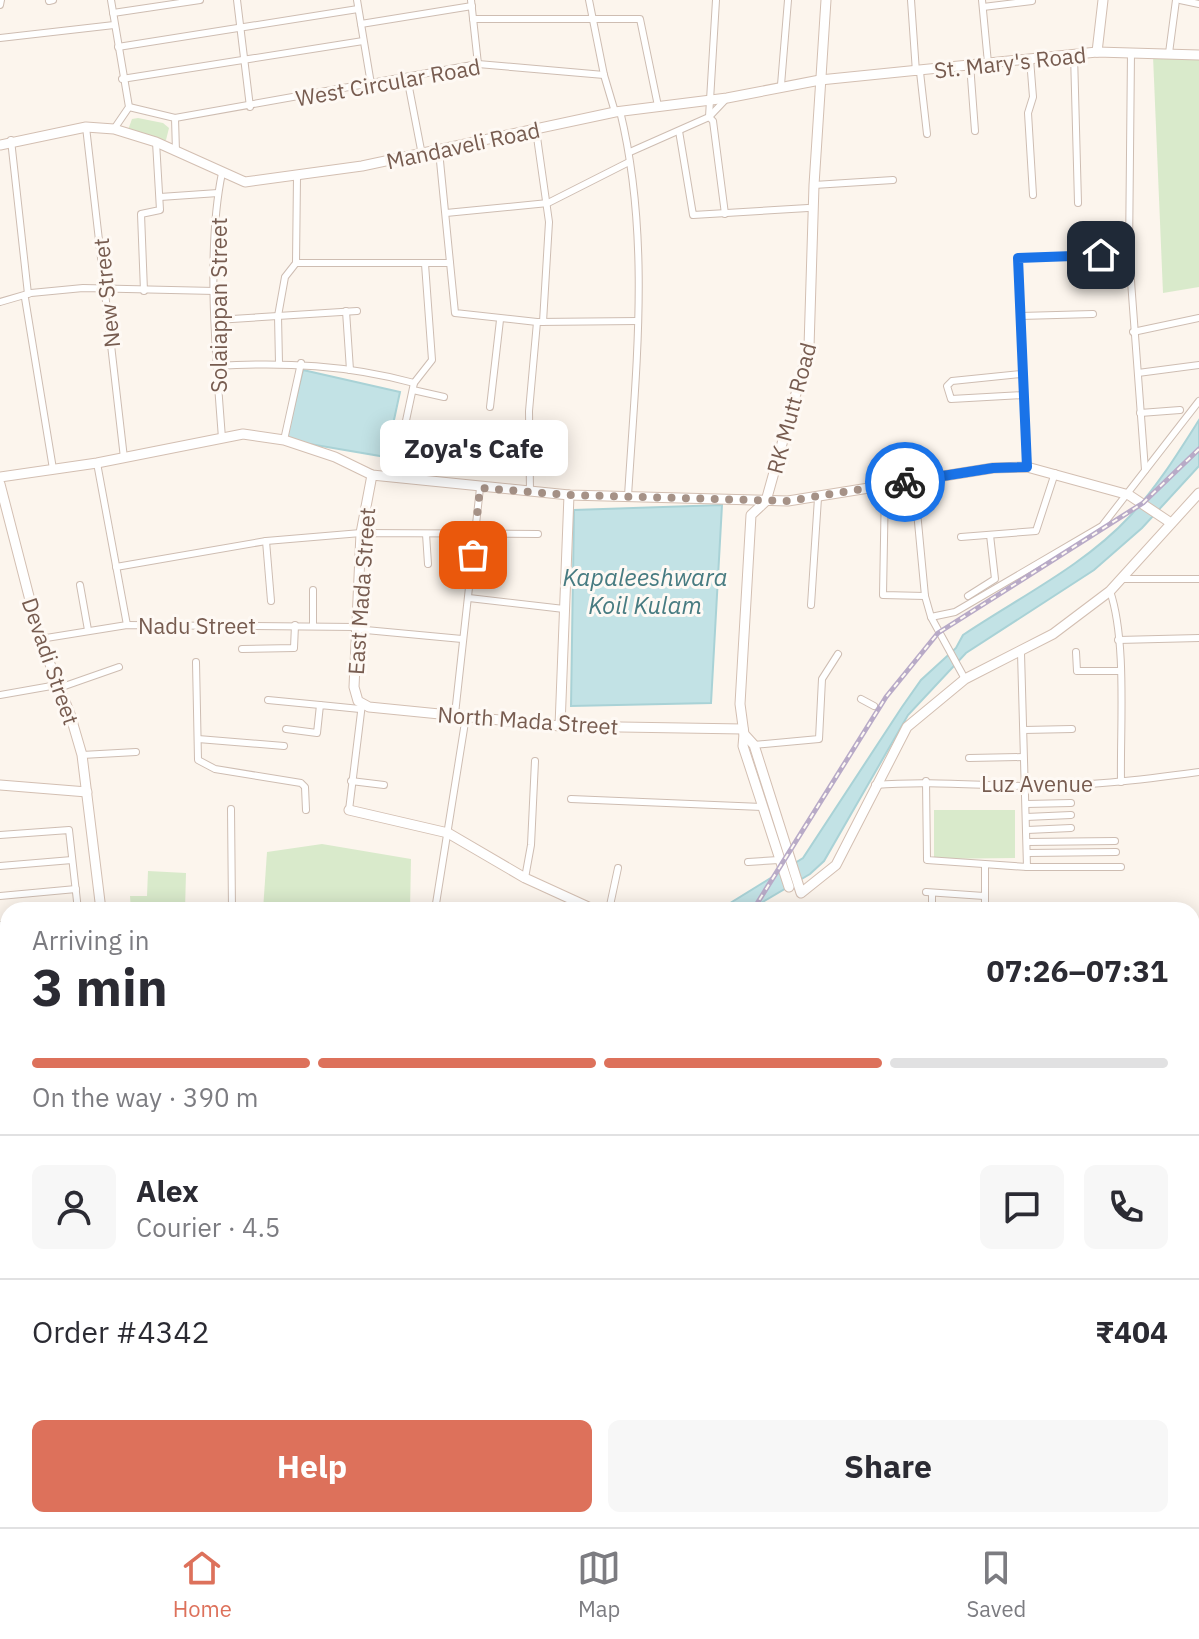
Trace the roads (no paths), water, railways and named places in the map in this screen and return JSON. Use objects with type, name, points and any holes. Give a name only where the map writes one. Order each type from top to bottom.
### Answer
[{"type":"street","points":[[111,0],[129,107],[114,129]]},
{"type":"street","points":[[113,13],[200,0]]},
{"type":"street","points":[[237,0],[247,60],[250,107]]},
{"type":"street","points":[[357,0],[371,84]]},
{"type":"street","points":[[589,0],[590,19],[604,75],[630,152],[639,230],[638,321],[628,496]]},
{"type":"street","points":[[716,0],[709,117],[713,121],[725,214]]},
{"type":"street","points":[[781,85],[788,0]]},
{"type":"street","name":"RK Mutt Road","points":[[779,862],[743,746],[740,704],[751,515],[766,501],[809,347],[814,185],[826,0]]},
{"type":"street","points":[[911,0],[927,134]]},
{"type":"street","points":[[1097,52],[1103,0]]},
{"type":"street","points":[[1169,53],[1178,0],[1199,4]]},
{"type":"street","points":[[988,63],[983,4],[1032,1]]},
{"type":"street","points":[[361,24],[471,3],[478,64]]},
{"type":"street","points":[[118,47],[358,9]]},
{"type":"street","points":[[473,19],[640,19],[658,106]]},
{"type":"street","points":[[0,38],[114,25]]},
{"type":"street","points":[[122,79],[363,41]]},
{"type":"street","name":"St. Mary's Road","points":[[820,80],[1097,52],[1199,55]]},
{"type":"street","points":[[1131,52],[1129,254],[1145,470]]},
{"type":"street","points":[[1074,54],[1078,203]]},
{"type":"street","points":[[1030,59],[1033,97],[1028,113],[1033,195]]},
{"type":"street","name":"West Circular Road","points":[[175,118],[478,64],[604,75]]},
{"type":"street","points":[[970,64],[975,131]]},
{"type":"street","points":[[407,77],[422,155]]},
{"type":"street","name":"Mandaveli Road","points":[[0,145],[11,140],[86,127],[114,129],[156,142],[245,182],[297,177],[422,155],[618,112],[727,98],[781,85],[820,80]]},
{"type":"street","points":[[630,152],[709,117],[727,98]]},
{"type":"street","points":[[129,107],[175,118],[176,152]]},
{"type":"street","name":"New Street","points":[[86,127],[124,458]]},
{"type":"street","points":[[530,492],[529,411],[540,322],[548,203],[536,130]]},
{"type":"street","points":[[679,131],[693,215],[808,208]]},
{"type":"street","points":[[11,140],[26,296],[53,469]]},
{"type":"street","points":[[144,291],[141,214],[160,211],[156,142]]},
{"type":"street","points":[[439,151],[453,308],[458,314],[540,322],[638,321]]},
{"type":"street","points":[[446,213],[548,203],[629,162]]},
{"type":"street","name":"Solaiappan Street","points":[[222,173],[218,193],[215,291],[216,366],[222,438]]},
{"type":"street","points":[[279,363],[278,316],[285,277],[296,263],[297,177]]},
{"type":"street","points":[[814,185],[893,180]]},
{"type":"street","points":[[160,197],[218,193]]},
{"type":"street","points":[[1027,467],[1018,258],[1129,254]]},
{"type":"street","points":[[296,263],[450,263]]},
{"type":"street","points":[[394,477],[413,387],[432,360],[425,264]]},
{"type":"street","points":[[0,302],[26,296],[106,288],[215,291]]},
{"type":"street","points":[[346,311],[350,370]]},
{"type":"street","points":[[216,320],[357,311]]},
{"type":"street","points":[[1020,316],[1093,314]]},
{"type":"street","points":[[1133,332],[1199,318]]},
{"type":"street","points":[[490,407],[500,320]]},
{"type":"street","points":[[216,366],[301,363],[375,372],[444,397]]},
{"type":"street","points":[[284,440],[301,363]]},
{"type":"street","points":[[1138,373],[1199,365]]},
{"type":"street","points":[[1021,374],[952,381],[947,386],[949,398],[955,400],[1023,395]]},
{"type":"street","points":[[932,619],[955,612],[1102,526],[1133,498],[1145,470],[1199,401]]},
{"type":"street","points":[[1140,413],[1180,410]]},
{"type":"street","points":[[0,477],[97,463],[243,434],[284,440],[335,457],[372,475],[569,495],[766,501],[818,498],[993,468],[1027,467],[1133,498],[1171,523]]},
{"type":"street","points":[[97,463],[127,625]]},
{"type":"street","points":[[961,537],[1036,531],[1056,473]]},
{"type":"street","name":"East Mada Street","points":[[361,707],[354,696],[355,628],[361,533],[372,475]]},
{"type":"street","points":[[914,480],[925,596],[932,619],[963,676]]},
{"type":"street","name":"Devadi Street","points":[[0,484],[4,514],[40,639],[82,755],[100,902]]},
{"type":"street","points":[[885,485],[883,595],[925,596]]},
{"type":"street","points":[[436,902],[448,833],[461,715],[462,639],[480,488]]},
{"type":"street","points":[[748,862],[779,862],[801,893],[836,865],[874,785],[907,727],[963,676],[1021,653],[1053,634],[1110,591],[1199,493]]},
{"type":"street","points":[[560,726],[569,495]]},
{"type":"street","points":[[811,605],[818,498]]},
{"type":"street","points":[[116,567],[266,541],[361,533],[538,534]]},
{"type":"street","points":[[446,533],[447,562]]},
{"type":"street","points":[[426,534],[428,564]]},
{"type":"street","points":[[968,596],[995,579],[990,535]]},
{"type":"street","points":[[266,541],[271,601]]},
{"type":"street","points":[[1121,579],[1199,579]]},
{"type":"street","points":[[80,585],[88,630]]},
{"type":"street","points":[[313,590],[313,625]]},
{"type":"street","points":[[1110,591],[1116,607],[1118,640],[1121,782]]},
{"type":"street","points":[[469,598],[564,609]]},
{"type":"street","name":"Nadu Street","points":[[40,639],[127,625],[313,625],[462,639]]},
{"type":"street","points":[[242,649],[294,648],[295,625]]},
{"type":"street","points":[[1118,640],[1199,638]]},
{"type":"street","points":[[1076,652],[1077,671],[1119,671]]},
{"type":"street","points":[[1021,653],[1027,867]]},
{"type":"street","points":[[754,745],[819,739],[822,679],[838,654]]},
{"type":"street","points":[[196,662],[198,760],[206,766],[301,783],[305,787],[306,810]]},
{"type":"street","points":[[0,695],[58,687],[119,667]]},
{"type":"street","points":[[861,699],[874,706]]},
{"type":"street","points":[[268,700],[361,707],[349,810],[448,833],[525,878],[578,902]]},
{"type":"street","points":[[286,729],[317,733],[320,705]]},
{"type":"street","name":"North Mada Street","points":[[361,707],[560,726],[743,731]]},
{"type":"street","points":[[1024,730],[1072,729]]},
{"type":"street","points":[[743,731],[754,745],[786,849],[793,884]]},
{"type":"street","points":[[198,739],[284,746]]},
{"type":"street","points":[[82,755],[136,752]]},
{"type":"street","points":[[969,758],[1023,757]]},
{"type":"street","points":[[525,878],[531,845],[535,761]]},
{"type":"street","name":"Luz Avenue","points":[[874,785],[926,781],[1024,786],[1121,782],[1199,772]]},
{"type":"street","points":[[351,781],[384,785]]},
{"type":"street","points":[[926,781],[927,860],[1027,867],[1121,867]]},
{"type":"street","points":[[0,785],[87,792]]},
{"type":"street","points":[[571,799],[762,807]]},
{"type":"street","points":[[1026,804],[1071,803]]},
{"type":"street","points":[[231,809],[232,902]]},
{"type":"street","points":[[1026,817],[1071,815]]},
{"type":"street","points":[[1027,830],[1071,828]]},
{"type":"street","points":[[0,835],[68,829],[77,902]]},
{"type":"street","points":[[1027,842],[1115,841]]},
{"type":"street","points":[[1028,853],[1116,852]]},
{"type":"street","points":[[0,866],[72,860]]},
{"type":"street","points":[[984,902],[985,865]]},
{"type":"street","points":[[611,902],[618,868]]},
{"type":"street","points":[[0,896],[76,889]]},
{"type":"street","points":[[931,902],[929,892],[984,896]]},
{"type":"water","points":[[303,370],[400,392],[386,457],[286,440]]},
{"type":"water","points":[[1199,420],[1199,466],[1142,528],[1094,570],[966,653],[908,715],[824,861],[810,874],[763,902],[732,902],[803,858],[921,680],[956,648],[963,635],[1093,550],[1130,516],[1167,470]]},
{"type":"water","name":"Kapaleeshwara Koil Kulam","points":[[722,505],[711,703],[571,706],[574,510]]},
{"type":"railway","points":[[758,902],[886,697],[938,633],[1143,503],[1199,449]]},
{"type":"place","name":"Zoya's Cafe","points":[[473,555]]}]
